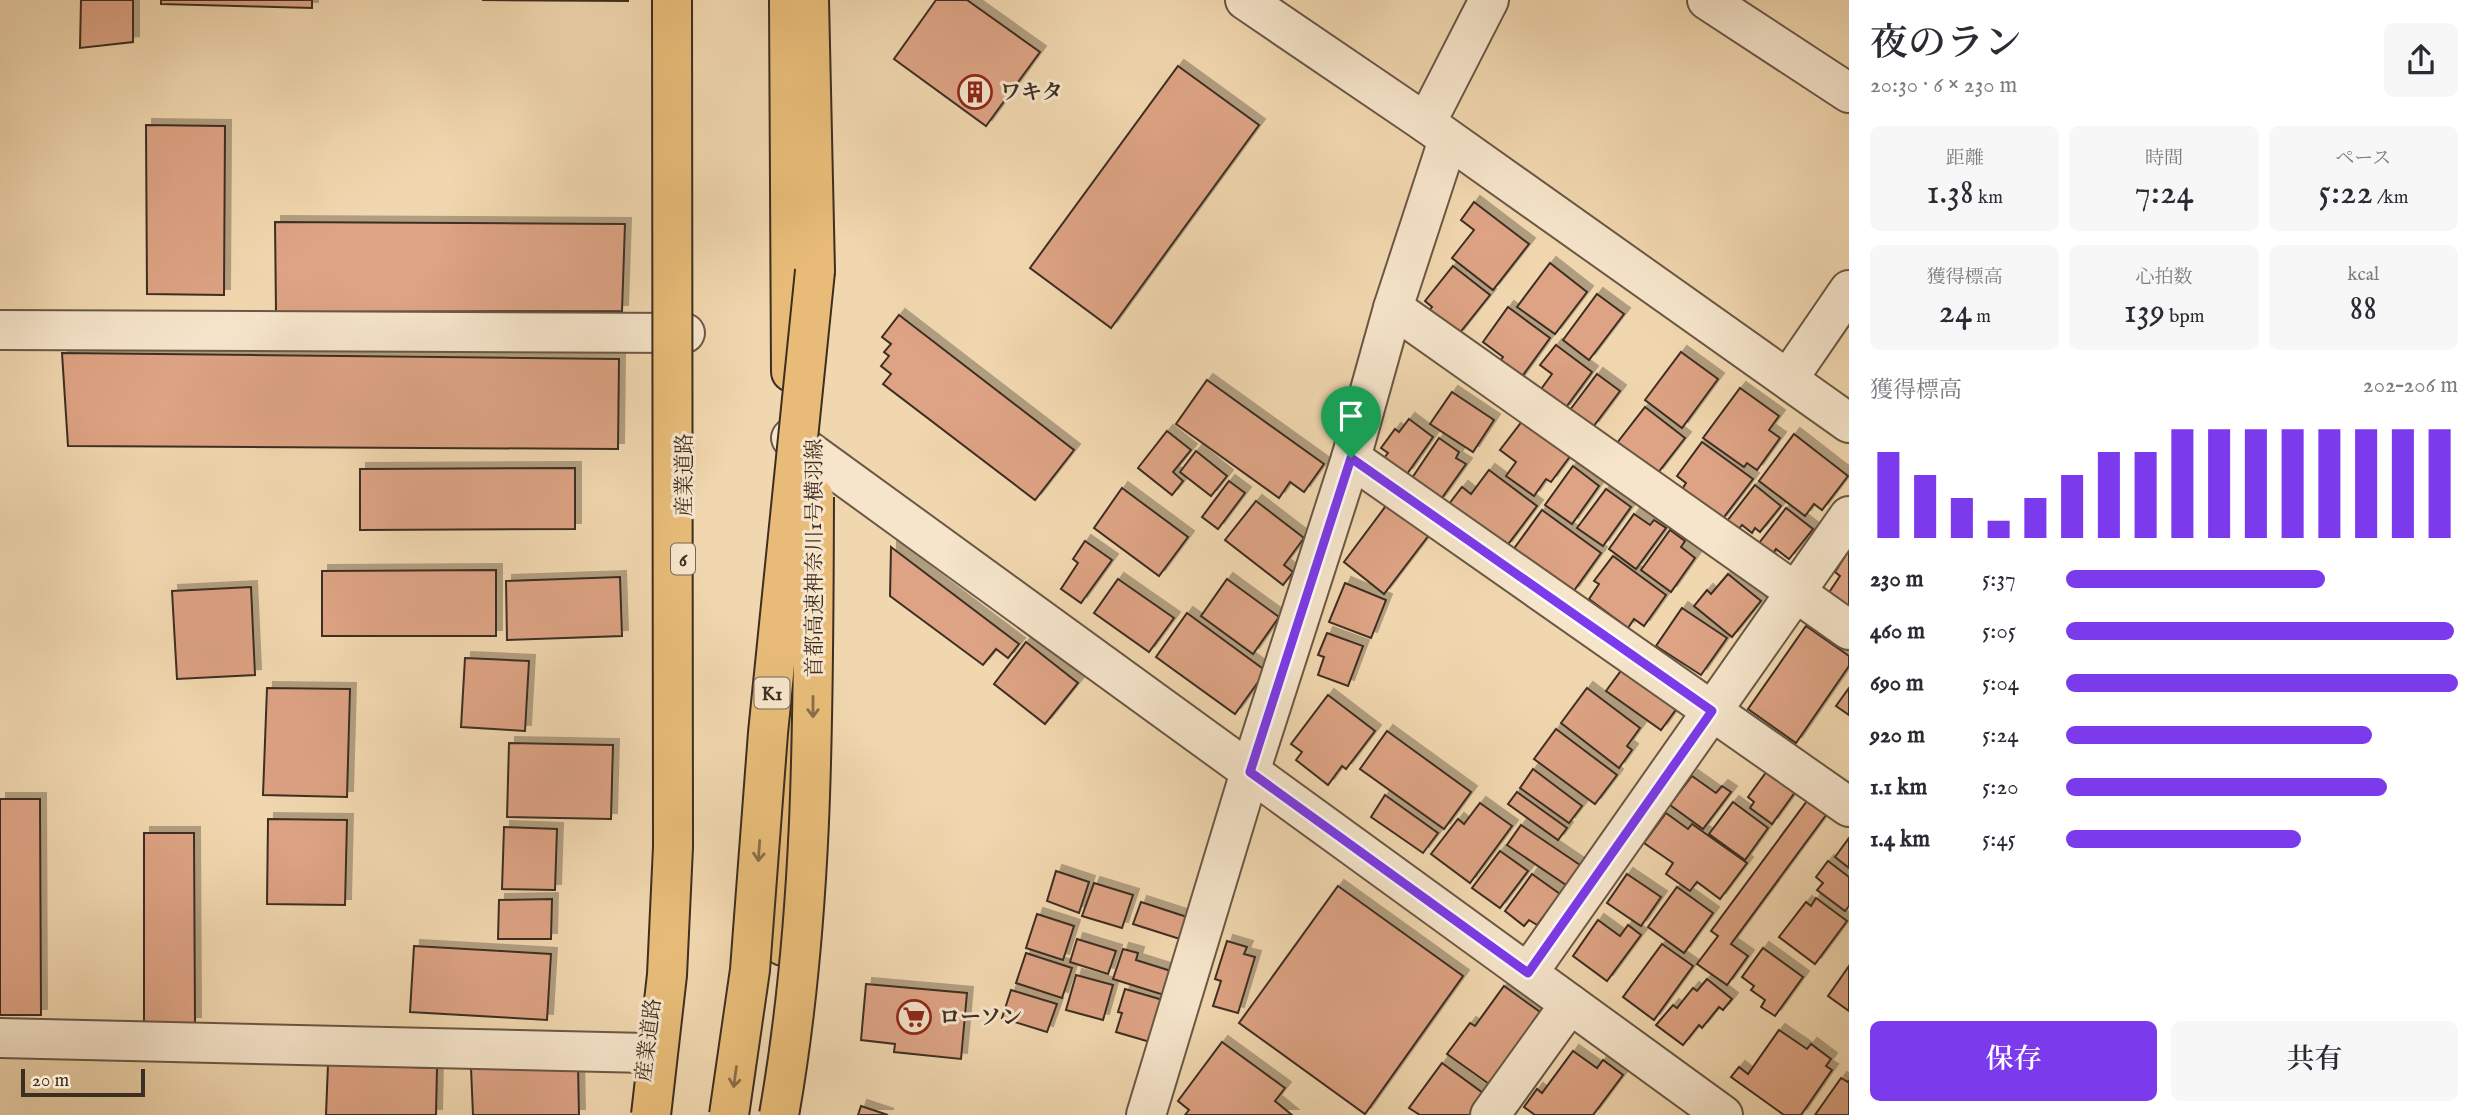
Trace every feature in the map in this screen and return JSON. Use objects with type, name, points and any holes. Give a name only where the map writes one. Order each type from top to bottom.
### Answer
[{"type":"main road","points":[[658,1115],[673,847],[672,0]]},
{"type":"main road","name":"産業道路","points":[[637,1115],[661,940],[682,578],[688,0]]},
{"type":"main road","points":[[765,1115],[785,930],[791,438],[789,0]]},
{"type":"main road","name":"首都高速神奈川1号横羽線","points":[[779,1115],[787,1072],[805,915],[813,727],[815,271],[809,0]]},
{"type":"main road","name":"K1","points":[[729,1115],[750,970],[768,733],[815,271]]},
{"type":"main road","points":[[651,1115],[667,975]]},
{"type":"street","points":[[1245,0],[1849,423]]},
{"type":"street","points":[[1146,1115],[1250,772],[1351,458],[1393,308],[1437,132],[1489,0]]},
{"type":"street","points":[[1719,3],[1849,93]]},
{"type":"street","points":[[1787,379],[1849,289]]},
{"type":"street","points":[[1393,308],[1849,630]]},
{"type":"street","points":[[0,330],[685,333]]},
{"type":"street","points":[[791,438],[1723,1115]]},
{"type":"street","points":[[1351,458],[1849,807]]},
{"type":"street","points":[[1528,973],[1849,516]]},
{"type":"street","points":[[1490,1115],[1570,1004]]},
{"type":"street","points":[[0,1038],[647,1053]]},
{"type":"building","points":[[81,0],[133,0],[133,42],[80,48]]},
{"type":"building","points":[[161,0],[312,0],[312,8],[161,4]]},
{"type":"building","points":[[482,0],[628,0],[628,1]]},
{"type":"building","name":"ワキタ","points":[[936,0],[967,0],[1040,52],[986,126],[894,59]]},
{"type":"building","points":[[1178,66],[1259,125],[1111,328],[1030,268]]},
{"type":"building","points":[[146,125],[225,126],[224,295],[147,294]]},
{"type":"building","points":[[1474,202],[1529,244],[1493,290],[1452,258],[1474,230],[1461,220]]},
{"type":"building","points":[[275,222],[625,224],[622,311],[276,312]]},
{"type":"building","points":[[1550,263],[1587,292],[1555,334],[1517,307]]},
{"type":"building","points":[[1453,266],[1490,295],[1458,335],[1428,312],[1432,307],[1425,301]]},
{"type":"building","points":[[1597,294],[1624,314],[1589,360],[1563,340]]},
{"type":"building","points":[[1508,307],[1550,338],[1518,382],[1497,366],[1503,357],[1483,342]]},
{"type":"building","points":[[899,315],[1074,450],[1035,500],[883,384],[891,374],[881,366],[889,356],[884,352],[891,344],[882,337]]},
{"type":"building","points":[[1556,345],[1592,372],[1564,410],[1539,392],[1552,374],[1540,365]]},
{"type":"building","points":[[1681,352],[1718,379],[1682,428],[1645,400]]},
{"type":"building","points":[[62,353],[619,359],[618,449],[68,446]]},
{"type":"building","points":[[1597,374],[1620,391],[1593,427],[1570,410]]},
{"type":"building","points":[[1207,380],[1324,464],[1304,492],[1290,482],[1279,498],[1176,424]]},
{"type":"building","points":[[1740,388],[1779,416],[1769,430],[1780,438],[1757,470],[1747,463],[1744,467],[1703,438]]},
{"type":"building","points":[[1452,392],[1494,420],[1473,452],[1430,424]]},
{"type":"building","points":[[1645,407],[1685,438],[1657,474],[1617,443]]},
{"type":"building","points":[[1409,419],[1433,437],[1407,474],[1384,458],[1388,453],[1381,448],[1395,429],[1399,432]]},
{"type":"building","points":[[1523,420],[1571,455],[1551,482],[1546,479],[1534,496],[1506,476],[1516,462],[1500,450]]},
{"type":"building","points":[[1167,431],[1191,450],[1173,472],[1183,481],[1172,495],[1138,468]]},
{"type":"building","points":[[1794,434],[1848,476],[1822,510],[1814,504],[1805,516],[1759,481]]},
{"type":"building","points":[[1439,438],[1459,452],[1456,458],[1466,464],[1439,502],[1410,481]]},
{"type":"building","points":[[1702,442],[1753,479],[1721,521],[1681,491],[1686,483],[1677,476]]},
{"type":"building","points":[[1196,451],[1227,476],[1211,496],[1180,472]]},
{"type":"building","points":[[1573,466],[1599,486],[1572,524],[1545,505]]},
{"type":"building","points":[[575,468],[575,529],[360,530],[360,469]]},
{"type":"building","points":[[1489,470],[1537,506],[1506,547],[1449,504],[1462,487],[1471,494]]},
{"type":"building","points":[[1229,481],[1245,493],[1218,529],[1202,517]]},
{"type":"building","points":[[1755,485],[1781,506],[1760,532],[1755,528],[1752,533],[1742,525],[1738,530],[1727,521]]},
{"type":"building","points":[[1122,488],[1188,537],[1159,576],[1094,528]]},
{"type":"building","points":[[1606,489],[1631,507],[1603,546],[1577,528]]},
{"type":"building","points":[[1256,501],[1304,538],[1284,565],[1293,572],[1283,585],[1225,540]]},
{"type":"building","points":[[1388,503],[1429,535],[1384,594],[1344,562]]},
{"type":"building","points":[[1786,508],[1813,529],[1789,559],[1776,549],[1770,558],[1756,547]]},
{"type":"building","points":[[1542,510],[1601,553],[1573,592],[1513,550]]},
{"type":"building","points":[[1634,514],[1650,525],[1654,520],[1666,528],[1636,569],[1609,549]]},
{"type":"building","points":[[1670,530],[1685,541],[1681,547],[1695,558],[1671,592],[1641,570]]},
{"type":"building","points":[[1085,541],[1112,560],[1081,603],[1061,589],[1078,563],[1073,559]]},
{"type":"building","points":[[891,547],[1019,644],[1008,658],[996,649],[983,665],[890,596]]},
{"type":"building","points":[[1849,550],[1849,613],[1826,597],[1840,576],[1835,572]]},
{"type":"building","points":[[1613,556],[1666,595],[1644,626],[1634,619],[1628,628],[1589,599],[1599,584],[1594,581]]},
{"type":"building","points":[[496,570],[496,636],[322,636],[322,571]]},
{"type":"building","points":[[1728,574],[1761,601],[1732,637],[1694,606],[1707,590],[1711,594]]},
{"type":"building","points":[[620,577],[622,636],[507,640],[506,581]]},
{"type":"building","points":[[1118,579],[1174,618],[1149,652],[1094,613]]},
{"type":"building","points":[[1227,579],[1279,617],[1253,654],[1201,616]]},
{"type":"building","points":[[1345,583],[1386,600],[1371,638],[1329,622]]},
{"type":"building","points":[[251,587],[255,675],[177,679],[172,591]]},
{"type":"building","points":[[1682,608],[1727,638],[1701,675],[1656,646]]},
{"type":"building","points":[[1187,613],[1266,671],[1235,714],[1156,657]]},
{"type":"building","points":[[1806,626],[1849,656],[1849,666],[1796,743],[1748,709]]},
{"type":"building","points":[[1327,633],[1363,646],[1348,686],[1318,675],[1324,657],[1318,655]]},
{"type":"building","points":[[1026,642],[1078,683],[1045,724],[994,684]]},
{"type":"building","points":[[465,658],[529,661],[525,731],[461,727]]},
{"type":"building","points":[[1626,664],[1680,704],[1661,730],[1606,691]]},
{"type":"building","points":[[267,688],[350,689],[347,797],[263,795]]},
{"type":"building","points":[[1587,688],[1640,728],[1627,746],[1632,750],[1619,768],[1561,723]]},
{"type":"building","points":[[1849,688],[1849,715],[1836,706]]},
{"type":"building","points":[[1328,695],[1375,731],[1346,769],[1342,766],[1328,785],[1296,760],[1302,752],[1291,744]]},
{"type":"building","points":[[1556,729],[1617,775],[1595,804],[1534,759]]},
{"type":"building","points":[[1387,731],[1471,792],[1444,829],[1360,769]]},
{"type":"building","points":[[509,743],[613,745],[611,819],[507,817]]},
{"type":"building","points":[[1533,769],[1582,806],[1569,823],[1520,788]]},
{"type":"building","points":[[1767,771],[1798,788],[1772,824],[1750,808],[1754,802],[1748,797]]},
{"type":"building","points":[[1692,776],[1716,793],[1722,786],[1731,792],[1703,829],[1670,805]]},
{"type":"building","points":[[1517,792],[1567,828],[1558,840],[1508,804]]},
{"type":"building","points":[[1385,795],[1438,833],[1423,853],[1371,817]]},
{"type":"building","points":[[0,799],[40,799],[41,1015],[0,1015]]},
{"type":"building","points":[[1807,801],[1826,815],[1731,944],[1748,956],[1727,985],[1697,964],[1718,936],[1711,931]]},
{"type":"building","points":[[1733,802],[1768,828],[1745,860],[1709,834]]},
{"type":"building","points":[[1480,803],[1512,826],[1470,883],[1431,854],[1458,819],[1464,824]]},
{"type":"building","points":[[1666,813],[1688,829],[1692,824],[1747,863],[1720,899],[1697,882],[1690,891],[1666,874],[1673,863],[1644,843]]},
{"type":"building","points":[[268,819],[347,820],[345,905],[267,904]]},
{"type":"building","points":[[1521,825],[1580,865],[1566,885],[1507,845]]},
{"type":"building","points":[[504,827],[557,829],[555,890],[502,889]]},
{"type":"building","points":[[144,833],[194,833],[195,1023],[144,1024]]},
{"type":"building","points":[[1849,838],[1849,868],[1835,857]]},
{"type":"building","points":[[1500,851],[1528,871],[1500,908],[1472,888]]},
{"type":"building","points":[[1828,861],[1849,877],[1849,906],[1845,911],[1817,890],[1823,883],[1816,877]]},
{"type":"building","points":[[1056,871],[1089,882],[1079,913],[1047,901]]},
{"type":"building","points":[[1532,874],[1560,894],[1537,925],[1529,920],[1524,926],[1505,911]]},
{"type":"building","points":[[1627,874],[1661,897],[1641,926],[1607,903]]},
{"type":"building","points":[[1094,883],[1133,895],[1122,928],[1082,916]]},
{"type":"building","points":[[1338,886],[1463,976],[1365,1114],[1239,1023]]},
{"type":"building","points":[[1677,887],[1713,913],[1684,953],[1648,927]]},
{"type":"building","points":[[1816,898],[1847,921],[1815,964],[1779,937],[1806,902],[1811,906]]},
{"type":"building","points":[[552,899],[551,939],[498,939],[499,900]]},
{"type":"building","points":[[1141,902],[1190,918],[1183,940],[1133,924]]},
{"type":"building","points":[[1037,914],[1074,926],[1063,960],[1026,948]]},
{"type":"building","points":[[1598,920],[1620,936],[1628,925],[1641,935],[1607,981],[1573,956]]},
{"type":"building","points":[[1077,939],[1116,951],[1108,974],[1070,962]]},
{"type":"building","points":[[1227,941],[1247,947],[1244,954],[1255,957],[1238,1013],[1213,1006],[1221,981],[1215,979]]},
{"type":"building","points":[[1662,944],[1693,966],[1654,1020],[1623,997]]},
{"type":"building","points":[[414,946],[551,954],[547,1020],[410,1012]]},
{"type":"building","points":[[1763,948],[1803,977],[1775,1016],[1761,1007],[1765,1000],[1751,990],[1754,986],[1742,977]]},
{"type":"building","points":[[1123,949],[1138,953],[1136,960],[1171,971],[1164,995],[1113,979]]},
{"type":"building","points":[[1026,953],[1072,968],[1062,998],[1016,983]]},
{"type":"building","points":[[1849,966],[1849,1011],[1828,996]]},
{"type":"building","points":[[1076,975],[1113,985],[1103,1020],[1066,1010]]},
{"type":"building","points":[[1707,979],[1732,999],[1723,1010],[1719,1007],[1702,1028],[1699,1025],[1683,1045],[1656,1025],[1673,1005],[1677,1008],[1693,988],[1697,991]]},
{"type":"building","name":"ローソン","points":[[866,984],[967,993],[961,1059],[894,1052],[895,1044],[861,1040]]},
{"type":"building","points":[[1504,986],[1547,1017],[1489,1084],[1447,1054],[1470,1023],[1475,1026]]},
{"type":"building","points":[[1125,989],[1163,1000],[1150,1042],[1116,1032],[1122,1013],[1118,1012]]},
{"type":"building","points":[[1011,990],[1057,1004],[1047,1032],[1002,1018]]},
{"type":"building","points":[[1779,1030],[1807,1049],[1811,1044],[1831,1059],[1826,1066],[1832,1070],[1801,1115],[1784,1115],[1731,1077],[1739,1067],[1748,1074]]},
{"type":"building","points":[[1222,1042],[1285,1088],[1275,1101],[1292,1115],[1185,1115],[1189,1110],[1178,1101]]},
{"type":"building","points":[[1573,1051],[1597,1068],[1603,1060],[1623,1075],[1593,1115],[1535,1115],[1524,1107],[1537,1089],[1542,1093]]},
{"type":"building","points":[[1442,1063],[1487,1096],[1482,1115],[1420,1115],[1409,1108]]},
{"type":"building","points":[[328,1064],[437,1068],[436,1115],[326,1115]]},
{"type":"building","points":[[578,1064],[579,1115],[473,1115],[471,1068]]},
{"type":"building","points":[[1841,1078],[1848,1082],[1849,1080],[1849,1115],[1815,1115]]},
{"type":"building","points":[[861,1106],[888,1115],[858,1115]]},
{"type":"place","name":"ワキタ","points":[[975,92]]},
{"type":"place","name":"ローソン","points":[[914,1017]]},
{"type":"route","points":[[1351,458],[1712,711],[1528,973],[1250,772],[1351,458]]}]
